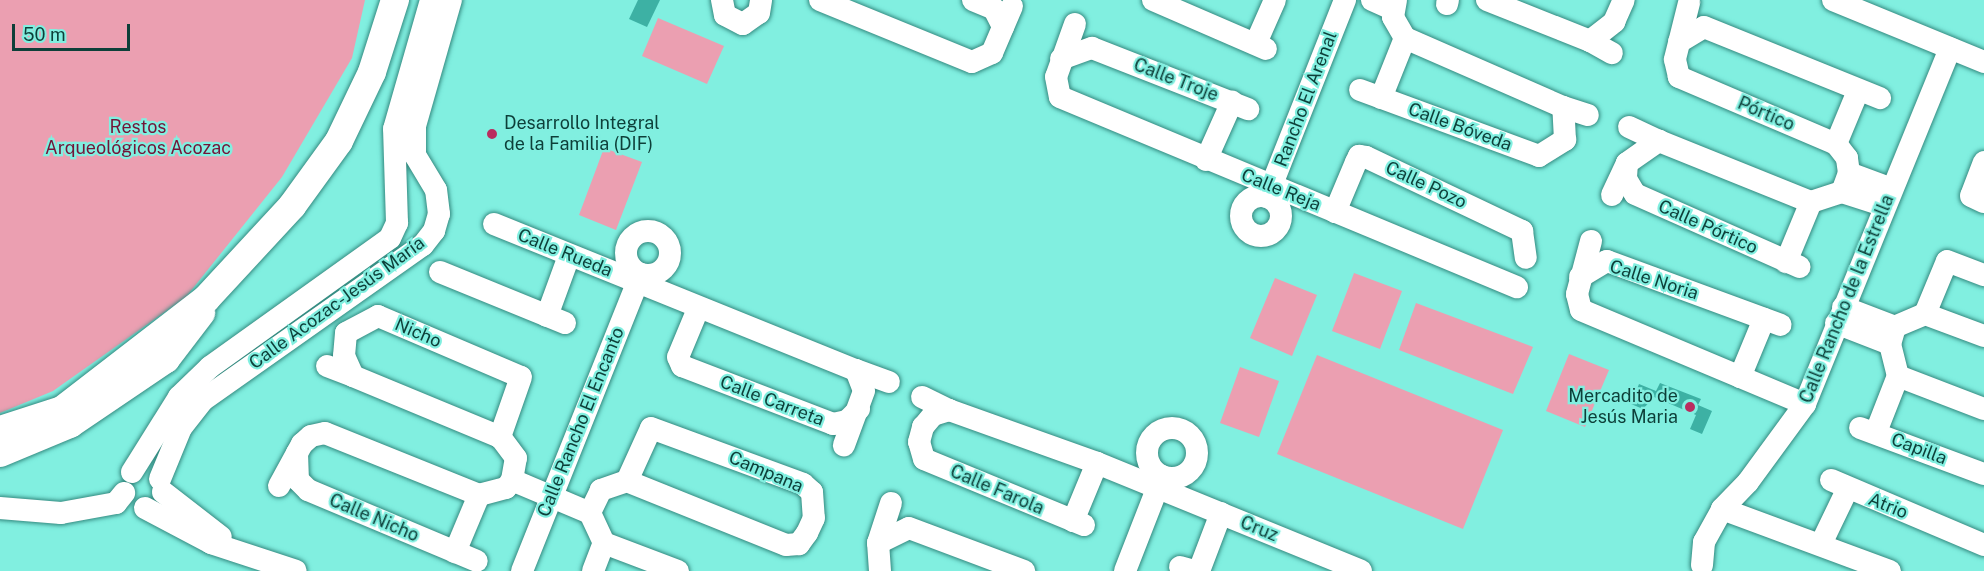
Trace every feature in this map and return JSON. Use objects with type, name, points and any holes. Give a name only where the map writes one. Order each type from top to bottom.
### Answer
[{"type":"main road","points":[[0,453],[66,417],[206,299],[292,206],[339,141],[372,72],[395,0]]},
{"type":"main road","points":[[0,430],[66,417]]},
{"type":"street","name":"Calle Acozac-Jesús María","points":[[132,472],[179,397],[210,367],[390,238],[397,223],[394,129],[431,0]]},
{"type":"street","name":"Calle Acozac-Jesús María","points":[[162,485],[181,428],[203,400],[423,244],[434,231],[439,214],[436,190],[415,155],[415,126],[451,0]]},
{"type":"street","points":[[722,0],[725,15],[743,24],[759,13],[761,0]]},
{"type":"street","points":[[820,0],[972,62],[992,53],[1012,6]]},
{"type":"street","points":[[973,0],[994,9],[1000,34]]},
{"type":"street","points":[[1153,0],[1261,46],[1275,0]]},
{"type":"street","name":"Rancho El Arenal","points":[[1269,192],[1345,0]]},
{"type":"street","points":[[1487,0],[1569,25],[1590,41],[1612,53]]},
{"type":"street","points":[[1590,41],[1624,0]]},
{"type":"street","points":[[1833,0],[1869,7],[1950,48],[1984,62]]},
{"type":"street","points":[[1360,90],[1381,98],[1405,38],[1387,3]]},
{"type":"street","name":"Pórtico","points":[[1689,3],[1675,59],[1685,76],[1809,142],[1836,144]]},
{"type":"street","points":[[1061,59],[1075,24]]},
{"type":"street","points":[[1678,42],[1704,27],[1719,40],[1880,98]]},
{"type":"street","points":[[1405,38],[1432,41],[1563,106],[1588,115]]},
{"type":"street","name":"Calle Troje","points":[[1061,59],[1092,48],[1125,69],[1240,105],[1206,160]]},
{"type":"street","name":"Calle Rancho de la Estrella","points":[[1703,569],[1704,542],[1722,509],[1748,482],[1805,404],[1950,48]]},
{"type":"street","name":"Calle Reja","points":[[1061,59],[1056,77],[1060,97],[1105,108],[1269,192],[1335,212],[1509,285],[1526,258]]},
{"type":"street","points":[[1845,183],[1847,158],[1836,144],[1858,90]]},
{"type":"street","name":"Calle Bóveda","points":[[1381,98],[1539,156],[1564,140],[1563,106]]},
{"type":"street","points":[[1629,127],[1663,169]]},
{"type":"street","name":"Calle Pozo","points":[[1335,212],[1359,156],[1366,157],[1522,231],[1526,258]]},
{"type":"street","points":[[1612,195],[1627,162],[1663,169],[1790,185],[1811,202],[1845,183],[1889,198]]},
{"type":"street","name":"Calle Pórtico","points":[[1627,162],[1626,179],[1635,194],[1663,169],[1793,264],[1811,202]]},
{"type":"street","points":[[1984,162],[1971,196],[1984,202]]},
{"type":"street","name":"Calle Rueda","points":[[494,224],[569,256],[639,278],[698,309]]},
{"type":"street","points":[[1526,258],[1536,233]]},
{"type":"street","points":[[1580,277],[1592,241]]},
{"type":"street","points":[[440,272],[556,320],[569,256]]},
{"type":"street","name":"Calle Noria","points":[[1740,377],[1772,322],[1647,281],[1607,261],[1580,277],[1576,294],[1581,310],[1629,323],[1740,377],[1805,404]]},
{"type":"street","points":[[1892,336],[1925,314],[1947,261],[1984,275]]},
{"type":"street","points":[[348,268],[363,287]]},
{"type":"street","name":"Calle Rancho El Encanto","points":[[522,571],[639,278]]},
{"type":"street","points":[[698,309],[889,382]]},
{"type":"street","name":"Calle Carreta","points":[[698,309],[677,363],[833,424],[847,421],[859,409]]},
{"type":"street","points":[[1925,314],[1984,336]]},
{"type":"street","points":[[1840,315],[1892,336]]},
{"type":"street","name":"Nicho","points":[[353,376],[344,356],[346,333],[378,316],[521,378],[522,385],[500,437]]},
{"type":"street","points":[[1892,336],[1898,376],[1984,409]]},
{"type":"street","points":[[327,366],[500,437],[512,448],[515,473]]},
{"type":"street","points":[[844,445],[864,391],[856,370]]},
{"type":"street","name":"Capilla","points":[[1898,376],[1868,430],[1984,474]]},
{"type":"street","points":[[922,397],[986,429],[1160,482],[1125,571]]},
{"type":"street","name":"Calle Farola","points":[[949,410],[933,415],[919,442],[924,459],[969,471],[1078,523],[1096,463]]},
{"type":"street","points":[[300,424],[479,495],[495,493],[515,473]]},
{"type":"street","name":"Campana","points":[[651,428],[803,484],[812,492],[814,518],[799,544],[786,545],[627,481],[651,428]]},
{"type":"street","points":[[279,486],[297,453],[311,436],[325,434]]},
{"type":"street","name":"Calle Nicho","points":[[297,453],[298,480],[308,490],[477,561]]},
{"type":"street","points":[[0,508],[61,513],[116,502],[124,493],[132,472],[149,470],[162,485],[236,549]]},
{"type":"street","points":[[515,473],[592,505],[604,543],[592,571]]},
{"type":"street","points":[[592,505],[601,490],[627,481]]},
{"type":"street","name":"Cruz","points":[[1160,482],[1221,513],[1361,571]]},
{"type":"street","points":[[145,508],[159,500],[162,485]]},
{"type":"street","name":"Atrio","points":[[1821,544],[1839,485],[1984,545]]},
{"type":"street","points":[[814,518],[829,489]]},
{"type":"street","points":[[124,493],[130,503],[145,508],[211,543],[236,549],[296,571]]},
{"type":"street","points":[[455,552],[479,495]]},
{"type":"street","points":[[880,571],[878,543],[891,503]]},
{"type":"street","points":[[1722,509],[1890,571]]},
{"type":"street","points":[[1191,570],[1221,513]]},
{"type":"street","points":[[878,543],[909,528],[1024,571]]},
{"type":"street","points":[[604,543],[678,571]]},
{"type":"green space","name":"Restos Arqueológicos Acozac","points":[[0,0],[365,0],[352,58],[282,177],[186,297],[53,391],[0,413]]},
{"type":"green space","points":[[658,18],[724,46],[707,84],[642,56]]},
{"type":"green space","points":[[604,148],[642,162],[616,230],[579,215]]},
{"type":"green space","points":[[1354,273],[1402,291],[1380,349],[1332,331]]},
{"type":"green space","points":[[1275,278],[1317,295],[1292,356],[1250,338]]},
{"type":"green space","points":[[1416,303],[1533,347],[1513,394],[1399,350]]},
{"type":"green space","points":[[1569,354],[1609,370],[1585,427],[1546,411]]},
{"type":"green space","points":[[1317,355],[1503,430],[1463,529],[1277,454]]},
{"type":"green space","points":[[1240,367],[1279,381],[1259,437],[1220,423]]},
{"type":"building","points":[[638,0],[660,0],[647,27],[629,19]]},
{"type":"building","name":"Mercadito de Jesús Maria","points":[[1660,383],[1701,399],[1698,405],[1712,411],[1702,434],[1690,429],[1696,415],[1654,397],[1643,409],[1631,404],[1639,384],[1656,391]]},
{"type":"place","name":"Desarrollo Integral de la Familia (DIF)","points":[[492,134]]},
{"type":"place","name":"Mercadito de Jesús Maria","points":[[1690,407]]}]
